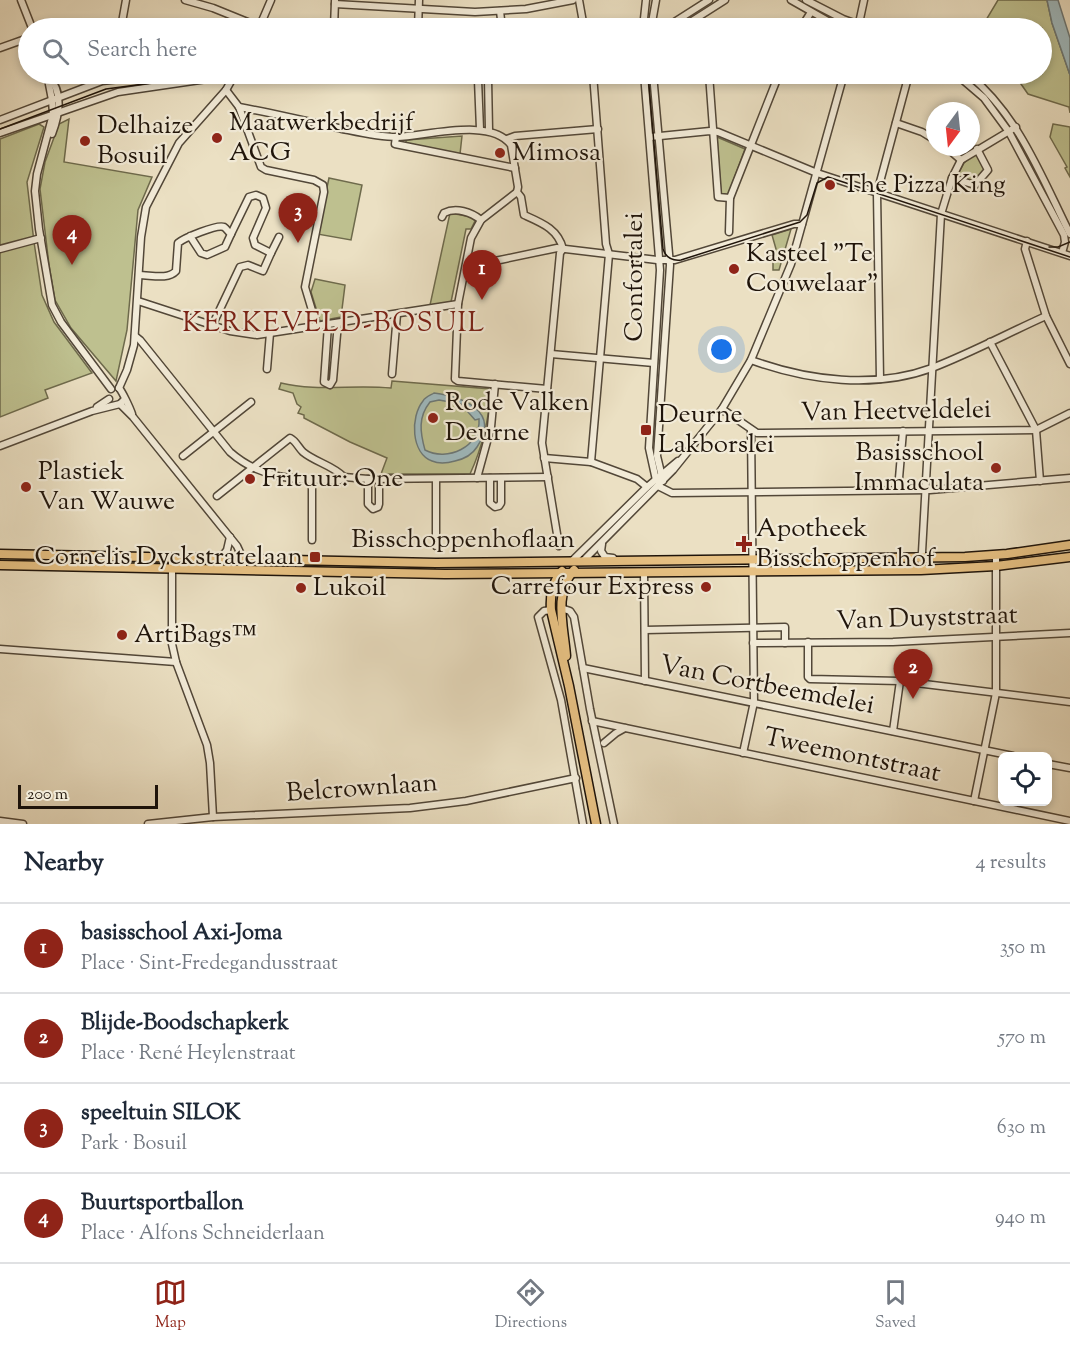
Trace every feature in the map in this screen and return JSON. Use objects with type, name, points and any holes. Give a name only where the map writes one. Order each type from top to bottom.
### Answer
[{"type":"main road","name":"Bisschoppenhoflaan","points":[[0,554],[436,563],[622,562],[922,558],[996,555],[1070,545]]},
{"type":"main road","name":"Bisschoppenhoflaan","points":[[0,565],[445,574],[921,570],[996,566],[1070,557]]},
{"type":"main road","points":[[572,561],[554,582],[550,598],[551,610],[569,686],[596,824]]},
{"type":"main road","points":[[569,686],[561,608],[564,584],[582,561]]},
{"type":"street","points":[[21,0],[28,18]]},
{"type":"street","points":[[123,18],[126,0]]},
{"type":"street","points":[[185,0],[198,2],[236,18]]},
{"type":"street","points":[[264,18],[271,0]]},
{"type":"street","points":[[419,0],[419,18]]},
{"type":"street","points":[[334,18],[335,2],[475,12],[526,9],[573,0]]},
{"type":"street","points":[[579,0],[582,18]]},
{"type":"street","points":[[644,18],[646,0]]},
{"type":"street","points":[[653,18],[656,0]]},
{"type":"street","points":[[681,18],[710,0]]},
{"type":"street","points":[[698,18],[724,0]]},
{"type":"street","points":[[791,0],[824,18]]},
{"type":"street","points":[[806,0],[841,18]]},
{"type":"street","points":[[859,18],[864,0]]},
{"type":"street","points":[[500,10],[501,18]]},
{"type":"street","points":[[807,18],[811,12]]},
{"type":"street","points":[[0,48],[18,42]]},
{"type":"street","points":[[45,146],[49,141],[56,113],[55,98],[50,84]]},
{"type":"street","points":[[0,120],[94,84]]},
{"type":"street","points":[[0,133],[118,92],[171,84]]},
{"type":"street","points":[[0,446],[116,402],[122,391],[119,388],[130,360],[135,336],[143,217],[150,196],[179,143],[233,84]]},
{"type":"street","points":[[478,84],[480,129]]},
{"type":"street","points":[[488,84],[489,130]]},
{"type":"street","points":[[591,462],[609,254],[606,244],[593,84]]},
{"type":"street","name":"Confortalei","points":[[645,84],[659,260],[649,448],[654,454]]},
{"type":"street","name":"Confortalei","points":[[654,84],[670,260],[665,364],[654,454],[660,480]]},
{"type":"street","points":[[710,84],[718,197],[730,198]]},
{"type":"street","points":[[729,232],[730,198],[775,84]]},
{"type":"street","points":[[572,561],[612,527],[685,456],[724,410],[753,360],[783,286],[841,84]]},
{"type":"street","points":[[880,379],[878,192],[906,84]]},
{"type":"street","points":[[969,84],[984,98],[1009,132],[1070,234]]},
{"type":"street","points":[[980,84],[991,94],[1016,127],[1058,217],[1065,238],[1065,248],[1070,255]]},
{"type":"street","points":[[227,89],[239,107],[261,167],[314,180],[324,189],[305,287],[317,327]]},
{"type":"street","points":[[239,107],[372,135],[396,136],[480,129],[489,130],[507,139],[512,150],[517,192],[521,197],[524,215],[555,232],[560,238],[563,249],[560,252],[542,443],[559,546]]},
{"type":"street","points":[[56,113],[37,174],[35,191],[52,305],[61,322],[111,389],[116,402],[133,417],[230,536],[243,559],[243,570]]},
{"type":"street","points":[[38,119],[46,122],[50,127]]},
{"type":"street","points":[[896,123],[926,134]]},
{"type":"street","points":[[980,147],[1016,127]]},
{"type":"street","points":[[507,139],[516,136],[598,129]]},
{"type":"street","points":[[650,137],[714,131],[817,173],[1027,241],[1065,248]]},
{"type":"street","points":[[396,136],[395,144],[514,168]]},
{"type":"street","points":[[952,178],[975,185],[988,170],[980,155]]},
{"type":"street","points":[[956,156],[961,160]]},
{"type":"street","points":[[921,570],[941,213],[952,178],[961,160],[967,156]]},
{"type":"street","points":[[517,192],[481,220],[471,238],[458,304],[455,379],[547,389]]},
{"type":"street","points":[[190,236],[201,252],[207,255],[225,247],[249,197],[259,195],[266,203],[266,208],[253,238],[255,245],[271,252]]},
{"type":"street","points":[[441,217],[452,210],[470,214],[481,220]]},
{"type":"street","points":[[495,261],[557,248],[670,260],[794,224],[802,224]]},
{"type":"street","points":[[139,274],[174,277],[178,243],[190,236],[220,227],[224,227],[231,234]]},
{"type":"street","points":[[212,326],[240,267],[248,265],[263,271],[279,237]]},
{"type":"street","points":[[0,249],[41,238]]},
{"type":"street","points":[[1027,241],[1025,249],[1046,316],[1070,364]]},
{"type":"street","points":[[138,301],[212,326],[247,334],[317,327],[458,304]]},
{"type":"street","points":[[423,310],[424,302]]},
{"type":"street","points":[[392,374],[397,314]]},
{"type":"street","points":[[753,360],[789,372],[816,377],[850,380],[880,379],[932,368],[1046,316]]},
{"type":"street","points":[[328,325],[324,382],[330,385],[333,380],[338,323]]},
{"type":"street","points":[[267,369],[270,333]]},
{"type":"street","points":[[135,336],[230,452],[252,468],[275,477],[312,480],[340,480],[344,477],[368,479],[548,477]]},
{"type":"street","points":[[990,342],[1036,430],[1040,481]]},
{"type":"street","points":[[550,354],[654,363]]},
{"type":"street","points":[[477,478],[491,428],[495,384]]},
{"type":"street","points":[[111,389],[119,388]]},
{"type":"street","points":[[183,456],[251,402]]},
{"type":"street","name":"Van Heetveldelei","points":[[724,410],[757,433],[1036,430],[1070,413]]},
{"type":"street","points":[[743,753],[754,702],[752,430]]},
{"type":"street","points":[[898,490],[903,431]]},
{"type":"street","points":[[217,496],[290,438],[303,452],[336,469],[344,477]]},
{"type":"street","points":[[544,458],[591,462],[637,479],[647,488]]},
{"type":"street","points":[[490,478],[490,503],[495,507],[501,503],[501,478]]},
{"type":"street","points":[[660,480],[672,492],[925,490],[1070,478]]},
{"type":"street","points":[[368,479],[368,504],[373,509],[379,504],[379,479]]},
{"type":"street","points":[[436,479],[436,546]]},
{"type":"street","points":[[312,480],[312,540]]},
{"type":"street","points":[[582,561],[603,542],[612,527],[647,488],[660,480]]},
{"type":"street","points":[[220,559],[228,548],[230,536]]},
{"type":"street","points":[[603,542],[601,551],[605,557],[622,562]]},
{"type":"street","points":[[974,801],[996,693],[996,555]]},
{"type":"street","points":[[172,558],[172,644],[176,662],[207,745],[213,817]]},
{"type":"street","points":[[644,572],[645,681]]},
{"type":"street","points":[[561,608],[573,613],[592,721],[614,824]]},
{"type":"street","points":[[551,610],[544,611],[538,616],[561,700],[584,824]]},
{"type":"street","points":[[645,630],[785,627],[785,643]]},
{"type":"street","name":"Van Duyststraat","points":[[753,643],[875,643],[1070,633]]},
{"type":"street","points":[[808,642],[808,677],[810,679],[900,681],[1070,702]]},
{"type":"street","points":[[0,649],[176,662]]},
{"type":"street","name":"Van Cortbeemdelei","points":[[583,669],[998,753]]},
{"type":"street","points":[[893,731],[900,681]]},
{"type":"street","name":"Tweemontstraat","points":[[592,721],[1070,821]]},
{"type":"street","points":[[604,743],[615,732],[625,728]]},
{"type":"street","points":[[1052,765],[1070,768]]},
{"type":"street","name":"Belcrownlaan","points":[[148,824],[213,817],[410,808],[466,801],[576,778]]},
{"type":"street","points":[[0,821],[23,824]]},
{"type":"green space","points":[[998,0],[1047,0],[1051,18],[987,18]]},
{"type":"green space","points":[[1052,23],[1070,75],[1070,113],[1069,107],[1028,94],[1021,84],[1052,84]]},
{"type":"green space","points":[[69,119],[64,162],[152,177],[138,210],[127,330],[116,381],[71,328],[55,300],[40,189],[45,162],[59,124]]},
{"type":"green space","points":[[39,124],[44,127],[27,182],[42,295],[54,322],[92,373],[45,390],[48,398],[0,417],[0,139]]},
{"type":"green space","points":[[1053,124],[1070,127],[1070,177],[1050,137]]},
{"type":"green space","points":[[462,136],[460,154],[406,144],[406,140]]},
{"type":"green space","points":[[717,137],[745,149],[728,195],[721,194]]},
{"type":"green space","points":[[972,156],[978,156],[985,169],[973,183],[957,176],[964,163]]},
{"type":"green space","points":[[329,178],[362,185],[351,240],[317,234]]},
{"type":"green space","points":[[450,213],[472,217],[475,221],[471,229],[466,229],[451,302],[430,305]]},
{"type":"green space","points":[[791,229],[779,270],[773,270],[773,254],[776,249],[772,235]]},
{"type":"green space","points":[[315,279],[345,285],[341,317],[320,321],[311,292]]},
{"type":"green space","points":[[392,381],[491,389],[485,433],[470,474],[381,474],[387,458],[304,418],[304,415],[298,413],[301,407],[297,404],[293,393],[279,389],[281,383],[308,387],[391,388]]},
{"type":"green space","points":[[0,557],[157,560],[157,566],[0,563]]},
{"type":"green space","points":[[256,562],[435,566],[435,572],[256,568]]},
{"type":"water","points":[[1047,0],[1058,0],[1070,38],[1070,75],[1052,18]]},
{"type":"water","points":[[434,393],[467,402],[482,415],[483,435],[475,450],[465,458],[438,463],[425,457],[416,443],[416,416],[424,400]],"holes":[[[439,400],[461,404],[475,420],[479,419],[478,429],[469,444],[452,453],[443,454],[425,450],[421,425],[423,413],[430,402]]]},
{"type":"tram line","points":[[0,129],[106,89],[144,84]]},
{"type":"tram line","points":[[649,84],[663,249],[672,259],[681,260],[800,222],[807,215],[817,183],[828,177],[1070,257]]},
{"type":"tram line","points":[[1049,247],[1058,247],[1070,242]]},
{"type":"place","name":"Maatwerkbedrijf ACG","points":[[217,138]]},
{"type":"place","name":"Delhaize Bosuil","points":[[85,141]]},
{"type":"place","name":"Mimosa","points":[[500,153]]},
{"type":"place","name":"The Pizza King","points":[[830,185]]},
{"type":"place","name":"speeltuin SILOK","points":[[298,243]]},
{"type":"place","name":"Buurtsportballon","points":[[72,265]]},
{"type":"place","name":"Kasteel \"Te Couwelaar\"","points":[[734,269]]},
{"type":"place","name":"basisschool Axi-Joma","points":[[482,300]]},
{"type":"place","name":"Rode Valken Deurne","points":[[433,418]]},
{"type":"place","name":"Deurne Lakborslei","points":[[646,430]]},
{"type":"place","name":"Basisschool Immaculata","points":[[996,468]]},
{"type":"place","name":"Frituur: One","points":[[250,479]]},
{"type":"place","name":"Plastiek Van Wauwe","points":[[26,487]]},
{"type":"place","name":"Apotheek Bisschoppenhof","points":[[744,544]]},
{"type":"place","name":"Cornelis Dyckstratelaan","points":[[315,557]]},
{"type":"place","name":"Carrefour Express","points":[[706,587]]},
{"type":"place","name":"Lukoil","points":[[301,588]]},
{"type":"place","name":"ArtiBags™","points":[[122,635]]},
{"type":"place","name":"Blijde-Boodschapkerk","points":[[913,699]]},
{"type":"district","name":"KERKEVELD-BOSUIL","points":[[334,324]]}]
